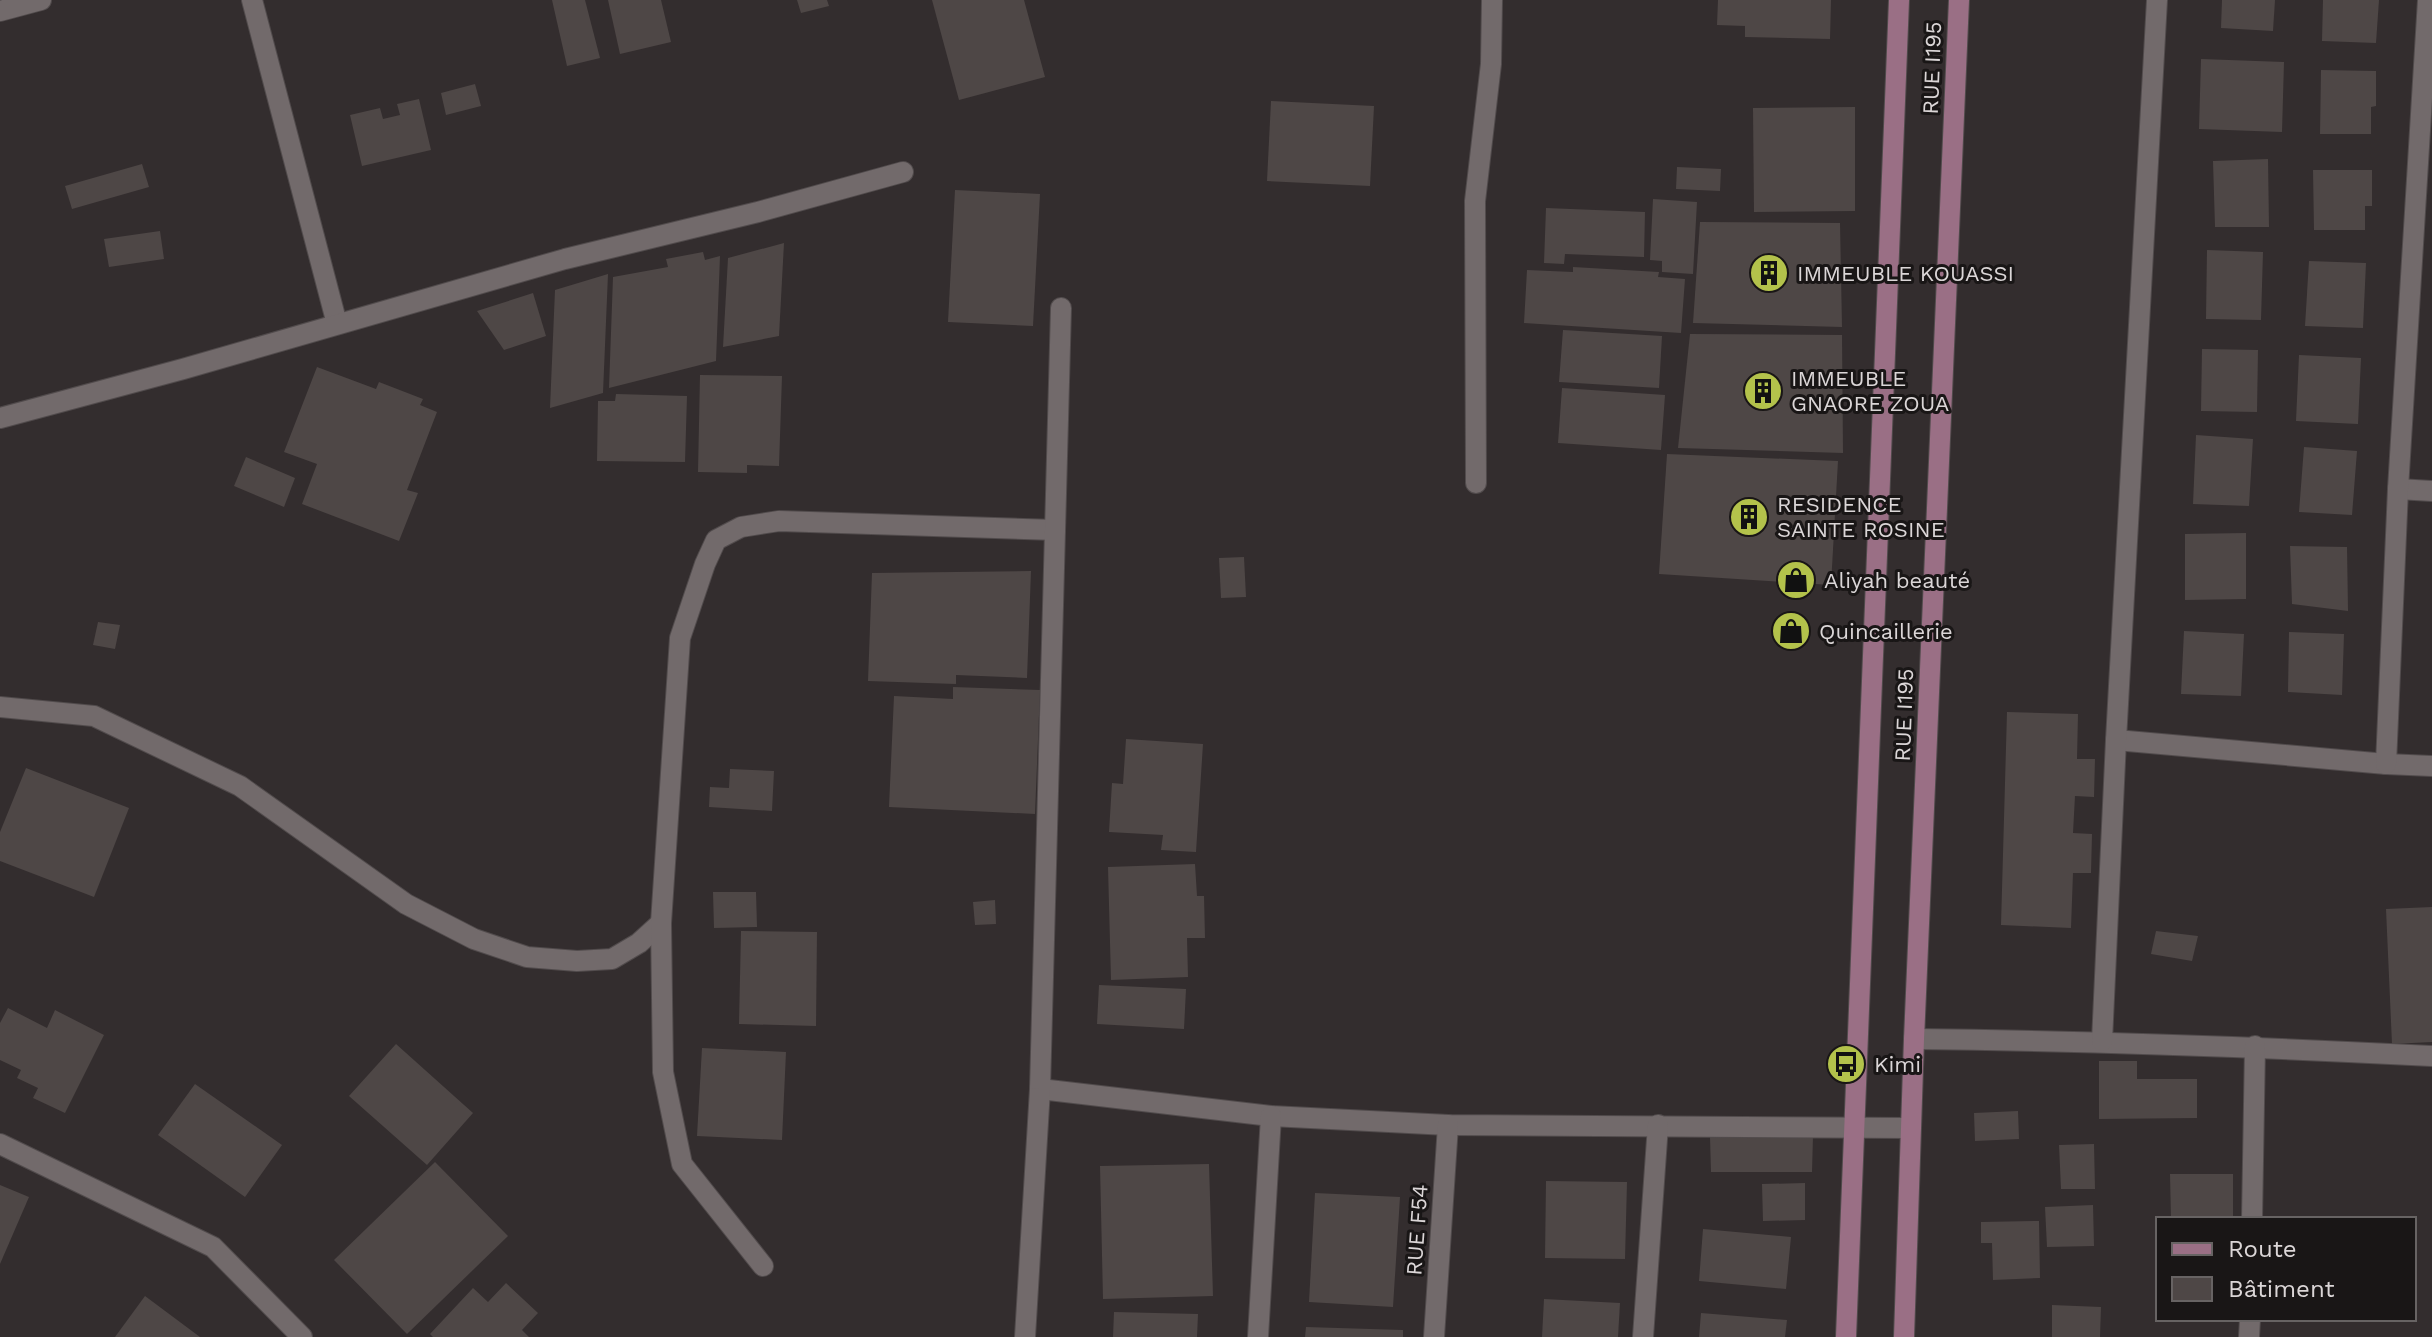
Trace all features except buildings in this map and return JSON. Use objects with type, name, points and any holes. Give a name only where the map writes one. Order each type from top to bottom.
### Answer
[{"type":"main road","name":"RUE I195","points":[[1846,1337],[1899,0]]},
{"type":"main road","name":"RUE I195","points":[[1904,1337],[1910,1128],[1959,0]]},
{"type":"street","points":[[0,11],[41,0]]},
{"type":"street","points":[[252,0],[337,324]]},
{"type":"street","points":[[1476,483],[1475,201],[1491,64],[1492,0]]},
{"type":"street","points":[[2102,1041],[2157,0]]},
{"type":"street","points":[[2386,764],[2398,489],[2423,217],[2428,0]]},
{"type":"street","points":[[0,418],[183,369],[565,259],[758,212],[903,172]]},
{"type":"street","points":[[1025,1337],[1040,1089],[1061,308]]},
{"type":"street","points":[[2398,489],[2432,491]]},
{"type":"street","points":[[763,1266],[682,1164],[663,1072],[661,923],[680,638],[705,564],[716,540],[741,527],[779,521],[1055,530]]},
{"type":"street","points":[[0,707],[94,716],[240,786],[406,904],[474,939],[527,957],[577,961],[612,959],[639,943],[661,923]]},
{"type":"street","points":[[2116,740],[2432,766]]},
{"type":"street","points":[[1914,1039],[2255,1046],[2432,1056]]},
{"type":"street","points":[[2252,1217],[2255,1046]]},
{"type":"street","points":[[1040,1089],[1271,1116],[1448,1125],[1910,1128]]},
{"type":"street","points":[[1258,1337],[1271,1116]]},
{"type":"street","name":"RUE F54","points":[[1434,1337],[1448,1125]]},
{"type":"street","points":[[1643,1337],[1658,1125]]},
{"type":"street","points":[[0,1144],[213,1247],[302,1337]]},
{"type":"place","name":"IMMEUBLE KOUASSI","points":[[1769,273]]},
{"type":"place","name":"IMMEUBLE GNAORE ZOUA","points":[[1763,391]]},
{"type":"place","name":"RESIDENCE SAINTE ROSINE","points":[[1749,517]]},
{"type":"place","name":"Aliyah beauté","points":[[1796,580]]},
{"type":"place","name":"Quincaillerie","points":[[1791,631]]},
{"type":"place","name":"Kimi","points":[[1846,1064]]}]
